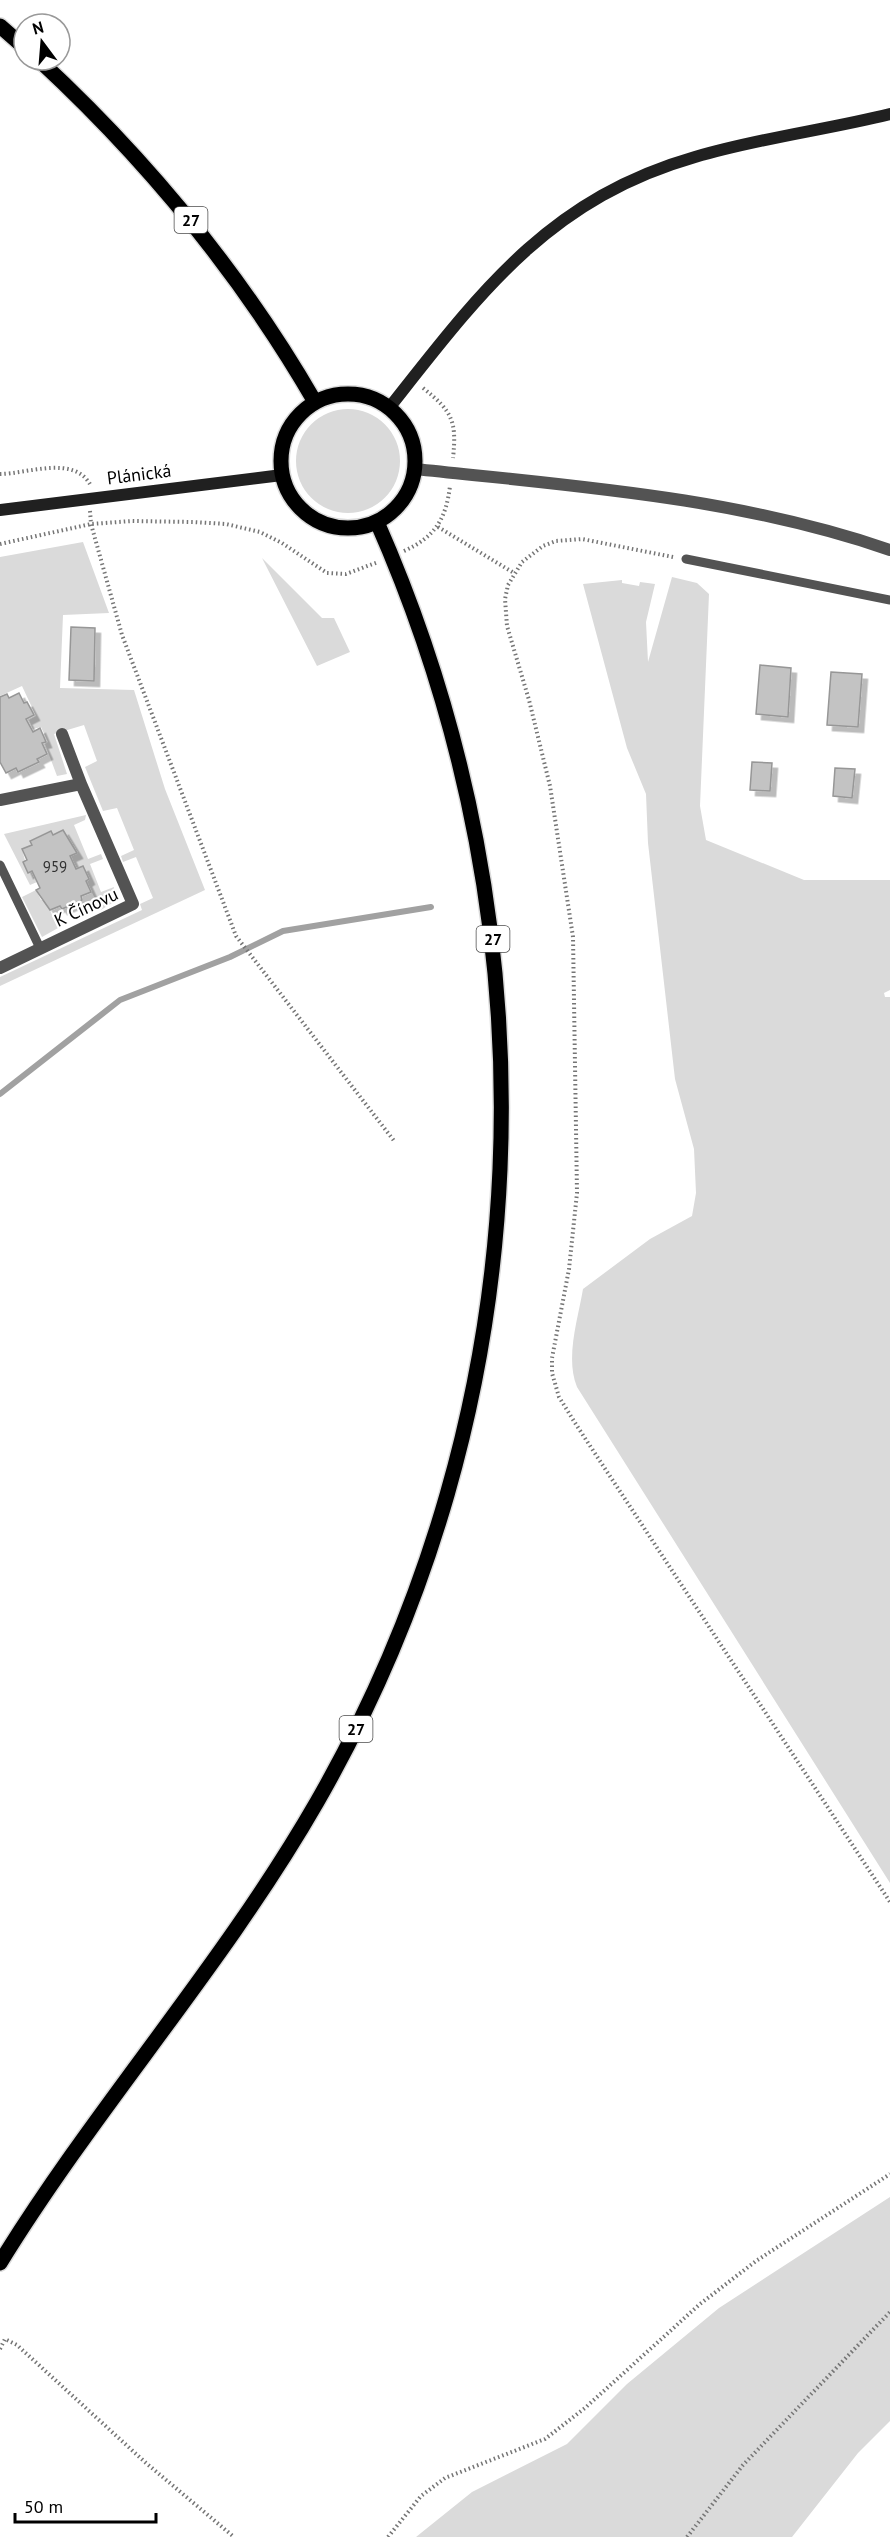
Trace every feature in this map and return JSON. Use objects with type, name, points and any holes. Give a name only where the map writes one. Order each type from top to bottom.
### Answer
[{"type":"main road","points":[[0,26],[12,36]]},
{"type":"main road","name":"27","points":[[51,72],[126,146],[201,232],[255,307],[315,402]]},
{"type":"main road","points":[[389,408],[481,294],[540,237],[598,197],[666,166],[755,141],[890,114]]},
{"type":"main road","points":[[350,394],[370,398],[389,408],[409,432],[414,450],[415,469],[403,500],[377,522],[349,528],[328,525],[315,520],[293,501],[282,475],[281,453],[287,433],[298,416],[315,402],[350,394]]},
{"type":"main road","name":"Plánická","points":[[0,510],[282,475]]},
{"type":"main road","name":"27","points":[[0,2263],[42,2197],[118,2088],[250,1908],[318,1800],[364,1712],[412,1599],[447,1495],[470,1404],[486,1320],[500,1196],[502,1109],[498,986],[485,883],[462,771],[433,666],[377,522]]},
{"type":"street","points":[[415,469],[715,504],[801,523],[890,550]]},
{"type":"street","name":"K Čínovu","points":[[0,968],[133,904],[62,734]]},
{"type":"street","points":[[0,800],[81,784]]},
{"type":"lane","points":[[686,559],[890,600]]},
{"type":"lane","points":[[0,864],[40,948]]},
{"type":"path","points":[[0,544],[91,524],[154,521],[226,524],[245,528],[282,543],[318,569],[331,574],[355,572],[419,544],[438,527],[446,513],[455,433],[453,420],[443,405],[412,379]]},
{"type":"path","points":[[0,474],[75,470],[88,480],[91,487],[91,524],[122,635],[236,936],[395,1142]]},
{"type":"path","points":[[438,527],[514,573]]},
{"type":"path","points":[[686,559],[582,539],[569,539],[543,546],[522,562],[514,573],[505,599],[506,619],[544,761],[569,903],[574,955],[577,1193],[571,1252],[553,1349],[554,1382],[559,1397],[577,1426],[890,1902]]},
{"type":"path","points":[[388,2537],[421,2496],[445,2478],[546,2439],[585,2408],[700,2304],[756,2261],[890,2174]]},
{"type":"path","points":[[687,2537],[743,2465],[890,2312]]},
{"type":"path","points":[[0,2349],[5,2339],[21,2348],[146,2463],[234,2537]]},
{"type":"shaded area","points":[[348,409],[368,413],[385,424],[396,441],[400,461],[396,481],[385,498],[368,509],[348,513],[328,509],[311,498],[300,481],[296,461],[300,441],[311,424],[328,413]]},
{"type":"shaded area","points":[[83,542],[109,613],[63,615],[60,688],[134,690],[165,789],[205,890],[0,986],[0,977],[142,910],[140,904],[153,898],[136,857],[123,862],[121,856],[134,850],[117,808],[103,811],[85,767],[97,761],[84,725],[54,734],[67,774],[57,776],[45,744],[48,742],[41,727],[33,729],[29,720],[36,716],[22,686],[0,696],[0,557]]},
{"type":"shaded area","points":[[262,558],[322,618],[334,618],[350,652],[317,666]]},
{"type":"shaded area","points":[[672,577],[697,583],[709,594],[700,806],[706,840],[804,880],[890,880],[890,990],[884,993],[885,997],[890,997],[890,1883],[577,1387],[574,1376],[572,1351],[583,1289],[650,1239],[692,1216],[696,1193],[694,1149],[675,1079],[648,843],[646,794],[627,748],[583,584],[622,580],[622,583],[639,586],[640,582],[655,584],[646,622],[648,662]]},
{"type":"shaded area","points":[[86,815],[85,820],[74,825],[88,859],[101,854],[103,859],[90,864],[101,892],[114,887],[112,903],[101,910],[86,881],[89,879],[83,866],[76,869],[70,856],[77,853],[63,831],[53,835],[50,831],[30,841],[32,845],[22,849],[28,872],[32,871],[37,882],[30,885],[4,834]]},
{"type":"shaded area","points":[[36,890],[41,900],[45,899],[58,928],[42,937],[22,897]]},
{"type":"shaded area","points":[[890,2197],[890,2421],[858,2453],[792,2537],[416,2537],[472,2492],[567,2444],[627,2384],[719,2308]]},
{"type":"building","points":[[71,627],[95,628],[94,681],[69,680]]},
{"type":"building","points":[[760,665],[791,668],[788,717],[756,714]]},
{"type":"building","points":[[831,672],[862,674],[858,727],[827,725]]},
{"type":"building","points":[[19,693],[34,715],[26,719],[33,732],[40,728],[46,742],[42,743],[47,754],[37,759],[39,762],[18,772],[16,768],[6,773],[0,762],[0,697],[7,694],[9,698]]},
{"type":"building","points":[[752,762],[772,763],[770,791],[750,790]]},
{"type":"building","points":[[835,768],[855,769],[852,798],[833,796]]},
{"type":"building","points":[[63,830],[77,853],[70,856],[76,869],[83,866],[89,879],[86,881],[91,892],[81,896],[82,900],[62,909],[60,906],[50,910],[36,890],[40,888],[32,871],[28,873],[23,862],[27,860],[22,849],[32,845],[30,841],[51,831],[53,835]]},
{"type":"waterway","points":[[0,1094],[120,1000],[230,957],[283,931],[431,907]]}]
